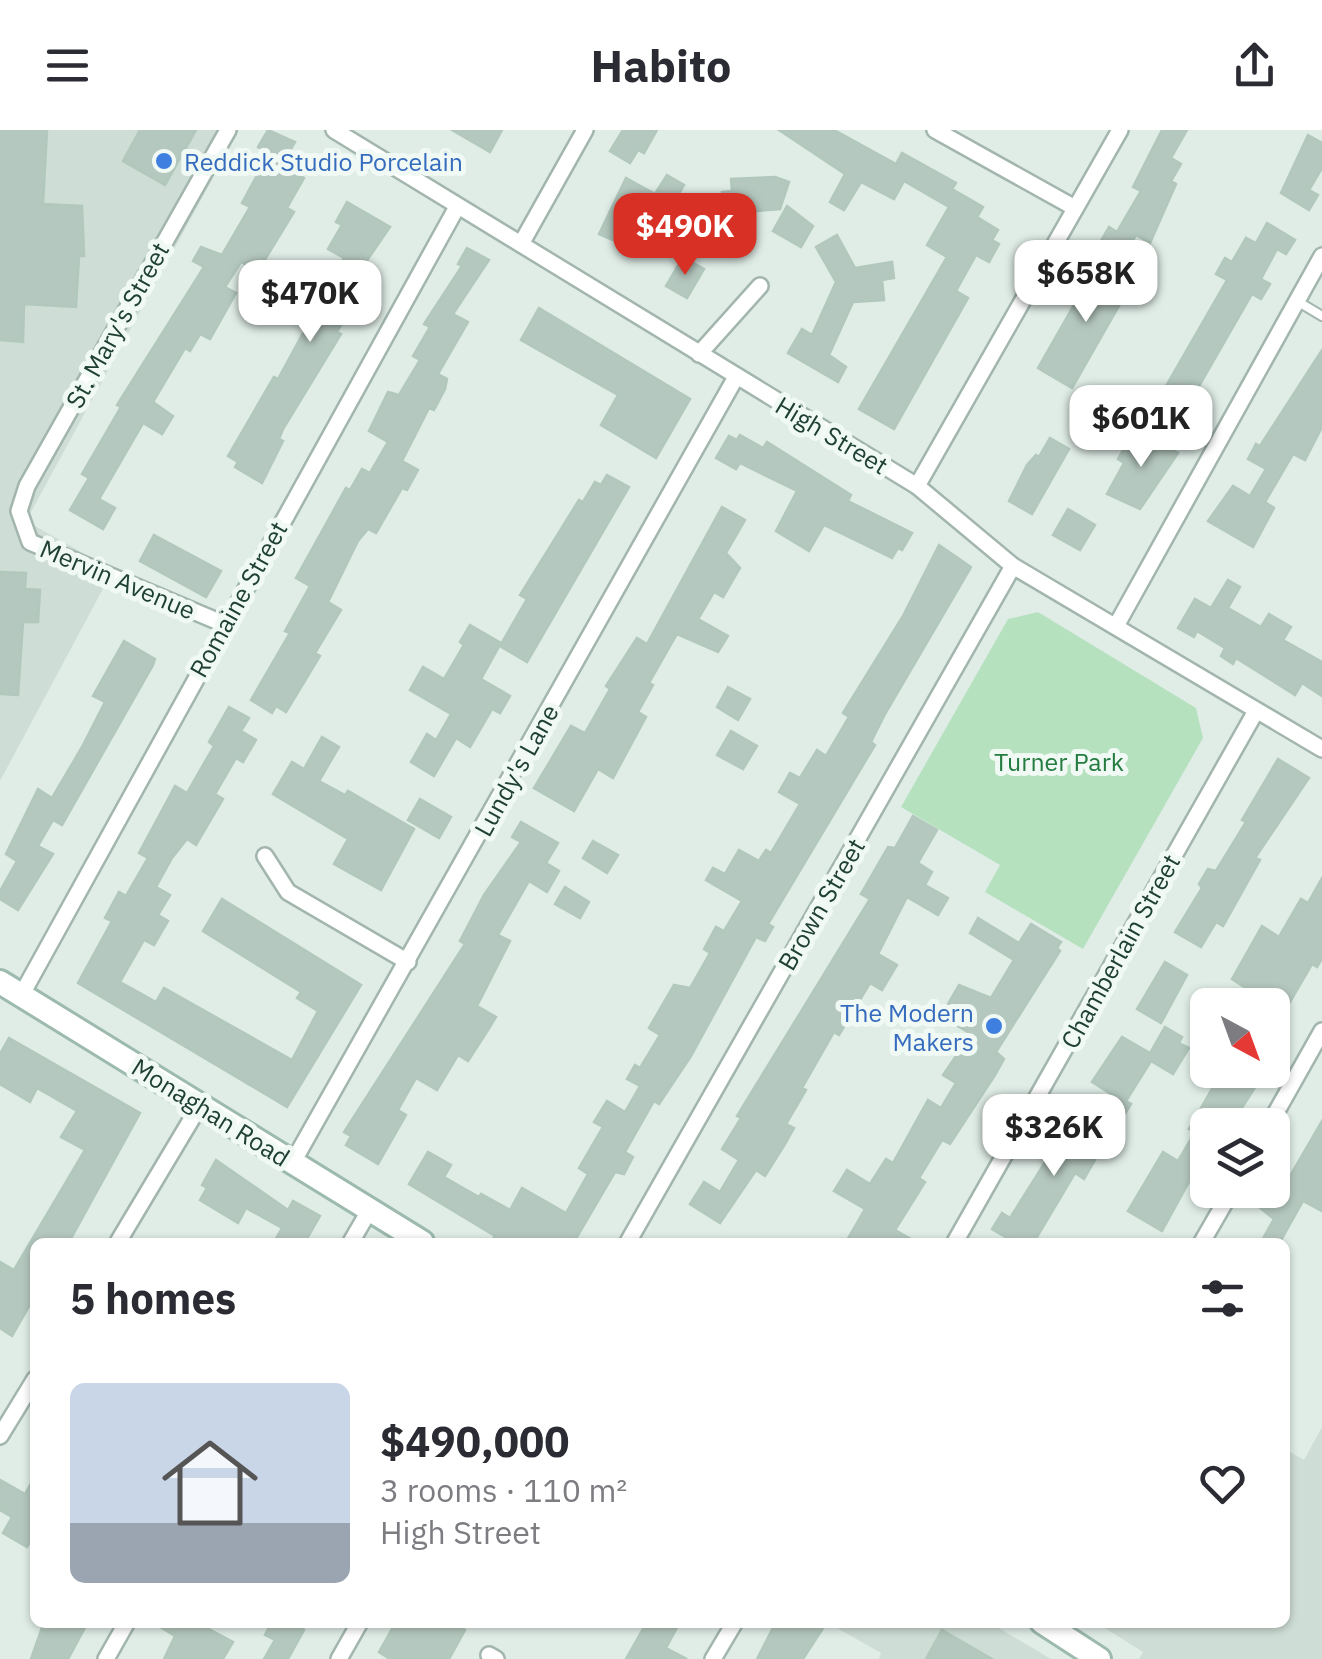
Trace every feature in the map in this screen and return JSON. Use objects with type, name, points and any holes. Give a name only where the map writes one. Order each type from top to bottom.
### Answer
[{"type":"main road","name":"Monaghan Road","points":[[0,982],[415,1238]]},
{"type":"main road","points":[[1051,1628],[1099,1659]]},
{"type":"street","name":"St. Mary's Street","points":[[22,524],[19,511],[27,486],[228,130]]},
{"type":"street","name":"High Street","points":[[334,130],[917,486],[1013,566],[1322,749]]},
{"type":"street","points":[[520,244],[584,130]]},
{"type":"street","points":[[936,130],[1075,208]]},
{"type":"street","points":[[917,486],[1120,130]]},
{"type":"street","name":"Romaine Street","points":[[22,994],[457,207]]},
{"type":"street","points":[[1116,626],[1322,256]]},
{"type":"street","points":[[700,354],[760,286]]},
{"type":"street","name":"Lundy's Lane","points":[[294,1162],[736,377]]},
{"type":"street","name":"Mervin Avenue","points":[[22,524],[30,542],[58,558],[224,624]]},
{"type":"street","name":"Brown Street","points":[[630,1238],[1013,566]]},
{"type":"street","name":"Chamberlain Street","points":[[958,1238],[1256,711]]},
{"type":"street","points":[[265,856],[288,892],[408,962]]},
{"type":"street","points":[[1279,1108],[1322,1031]]},
{"type":"street","points":[[120,1238],[200,1105]]},
{"type":"street","points":[[1204,1238],[1222,1208]]},
{"type":"street","points":[[353,1238],[369,1211]]},
{"type":"street","points":[[0,1436],[30,1387]]},
{"type":"street","points":[[106,1659],[124,1628]]},
{"type":"street","points":[[339,1659],[357,1628]]},
{"type":"street","points":[[714,1659],[732,1628]]},
{"type":"lane","points":[[1296,301],[1322,316]]},
{"type":"shaded area","points":[[0,130],[239,130],[26,521],[113,570],[0,781]]},
{"type":"shaded area","points":[[1322,1427],[1322,1659],[1139,1659],[1143,1652],[1105,1628],[1290,1628],[1290,1452],[1304,1460]]},
{"type":"shaded area","points":[[837,1628],[998,1628],[1051,1659],[879,1659],[881,1653]]},
{"type":"green space","name":"Turner Park","points":[[1038,612],[1196,708],[1203,738],[1083,949],[985,892],[1000,865],[901,807],[1008,619]]},
{"type":"building","points":[[0,130],[47,130],[43,204],[82,206],[84,256],[79,256],[76,307],[24,304],[23,342],[0,340]]},
{"type":"building","points":[[140,130],[196,130],[165,185],[123,161]]},
{"type":"building","points":[[268,130],[295,142],[281,166],[304,178],[287,208],[294,212],[258,271],[241,262],[225,287],[236,293],[210,339],[200,334],[190,351],[185,348],[153,402],[173,416],[162,434],[143,423],[99,499],[115,508],[103,529],[70,510],[89,478],[82,474],[121,407],[117,405],[204,267],[193,261],[201,247],[222,255],[250,207],[242,203],[269,153],[258,147]]},
{"type":"building","points":[[452,130],[502,130],[490,152]]},
{"type":"building","points":[[623,130],[657,130],[644,153],[638,150],[630,163],[610,151]]},
{"type":"building","points":[[779,130],[834,130],[896,164],[902,153],[956,183],[952,189],[983,207],[977,217],[998,230],[992,240],[999,244],[989,262],[976,255],[956,291],[968,298],[894,429],[859,409],[947,257],[927,245],[949,207],[904,181],[894,199],[861,182],[844,210],[830,202],[845,174]]},
{"type":"building","points":[[1162,130],[1187,130],[1171,158],[1181,164],[1171,181],[1176,184],[1150,243],[1136,235],[1121,260],[1098,246],[1109,227],[1117,232],[1141,191],[1133,187]]},
{"type":"building","points":[[1308,135],[1322,143],[1322,168],[1309,190],[1318,195],[1309,210],[1281,193]]},
{"type":"building","points":[[667,175],[684,185],[658,230],[653,226],[639,251],[599,234],[626,178],[655,194]]},
{"type":"building","points":[[775,177],[789,182],[780,209],[724,214],[722,192],[732,191],[731,179]]},
{"type":"building","points":[[347,202],[390,227],[357,275],[366,280],[337,332],[341,334],[283,429],[279,439],[283,441],[262,483],[235,467],[238,462],[228,456],[274,377],[278,379],[344,258],[328,249],[342,225],[336,222]]},
{"type":"building","points":[[787,206],[813,226],[801,247],[773,231]]},
{"type":"building","points":[[704,207],[723,222],[695,258],[675,244]]},
{"type":"building","points":[[1267,223],[1295,240],[1286,254],[1277,249],[1261,279],[1270,284],[1261,299],[1252,294],[1183,414],[1158,400],[1227,280],[1216,274],[1225,258],[1232,262],[1246,238],[1256,243]]},
{"type":"building","points":[[837,235],[855,268],[892,262],[894,278],[882,280],[884,300],[853,302],[829,355],[846,367],[838,382],[788,353],[802,329],[812,335],[836,282],[816,247]]},
{"type":"building","points":[[467,248],[489,260],[453,314],[468,322],[438,374],[447,379],[445,389],[434,410],[429,408],[402,461],[418,470],[407,490],[402,488],[376,533],[368,529],[358,541],[328,602],[341,610],[315,653],[320,656],[286,712],[276,706],[272,713],[251,700],[290,633],[285,631],[310,586],[296,578],[346,488],[350,490],[362,469],[370,473],[388,442],[369,431],[388,392],[399,395],[420,360],[413,356],[430,327],[424,324],[462,266],[458,264]]},
{"type":"building","points":[[683,257],[704,269],[687,298],[666,286]]},
{"type":"building","points":[[1115,258],[1133,269],[1119,294],[1124,297],[1072,388],[1038,368],[1090,277],[1100,283]]},
{"type":"building","points":[[539,308],[690,399],[656,458],[601,425],[618,395],[521,340]]},
{"type":"building","points":[[1322,350],[1322,427],[1305,460],[1293,454],[1265,502],[1274,508],[1253,547],[1208,521],[1233,486],[1250,496],[1266,469],[1248,459]]},
{"type":"building","points":[[1134,431],[1178,453],[1140,509],[1107,494],[1124,463],[1118,459]]},
{"type":"building","points":[[740,435],[763,448],[767,442],[851,495],[848,501],[912,533],[902,550],[898,548],[892,558],[824,525],[809,551],[776,531],[797,491],[740,463],[736,469],[716,458],[729,436],[737,440]]},
{"type":"building","points":[[1050,438],[1069,449],[1032,514],[1009,501],[1027,465],[1036,455],[1039,457]]},
{"type":"building","points":[[607,475],[629,487],[527,662],[500,646],[527,599],[520,595],[579,500],[583,502],[595,482],[601,485]]},
{"type":"building","points":[[722,507],[745,520],[726,553],[740,568],[723,597],[714,592],[698,619],[728,636],[718,652],[677,634],[649,683],[653,685],[638,712],[646,717],[613,778],[598,769],[574,811],[534,788],[571,726],[585,733],[610,689],[606,686],[637,638],[647,644]]},
{"type":"building","points":[[1068,509],[1095,525],[1080,550],[1053,535]]},
{"type":"building","points":[[154,535],[221,571],[206,597],[140,561]]},
{"type":"building","points":[[939,545],[971,567],[885,714],[871,742],[875,745],[768,924],[773,927],[765,941],[756,937],[691,1056],[659,1104],[654,1101],[625,1152],[633,1157],[624,1174],[615,1172],[576,1238],[494,1238],[409,1184],[428,1152],[451,1165],[444,1177],[479,1197],[481,1194],[510,1210],[522,1188],[566,1213],[588,1174],[579,1168],[603,1127],[594,1122],[607,1101],[625,1112],[640,1086],[627,1079],[635,1065],[640,1068],[660,1035],[649,1028],[674,985],[690,988],[710,953],[704,949],[716,927],[724,931],[742,901],[706,880],[713,868],[725,874],[739,850],[759,861],[766,850],[771,853],[800,804],[779,792],[790,773],[800,778],[817,750],[826,756],[849,717],[843,713],[903,616]]},
{"type":"building","points":[[0,572],[26,573],[25,589],[40,590],[38,622],[23,622],[18,695],[0,694]]},
{"type":"building","points":[[1228,580],[1240,587],[1228,608],[1261,627],[1269,614],[1291,627],[1283,640],[1322,662],[1322,696],[1302,683],[1295,695],[1236,658],[1233,664],[1221,656],[1225,648],[1197,631],[1194,637],[1178,628],[1195,599],[1211,608]]},
{"type":"building","points":[[470,625],[501,643],[481,679],[510,696],[500,713],[492,709],[470,747],[456,738],[434,776],[411,762],[427,734],[436,740],[451,714],[410,690],[423,667],[444,679],[464,645],[460,642]]},
{"type":"building","points":[[124,641],[155,659],[153,665],[62,825],[53,820],[38,846],[53,854],[18,910],[0,899],[0,891],[17,861],[6,854],[38,789],[52,798],[82,747],[105,702],[93,696]]},
{"type":"building","points":[[728,687],[750,699],[738,720],[717,707]]},
{"type":"building","points":[[229,707],[249,718],[241,731],[256,740],[243,762],[236,758],[215,794],[223,799],[196,845],[187,839],[172,858],[156,887],[170,895],[158,915],[168,921],[154,945],[144,940],[120,982],[156,1002],[164,988],[292,1060],[318,1011],[297,998],[301,992],[203,931],[222,899],[361,985],[287,1107],[78,983],[112,921],[105,918],[119,892],[126,896],[148,858],[139,853],[175,786],[187,793],[214,746],[209,742]]},
{"type":"building","points":[[731,731],[757,746],[743,769],[717,755]]},
{"type":"building","points":[[322,737],[339,747],[319,781],[345,795],[348,791],[414,829],[381,890],[334,864],[348,839],[273,794],[292,762],[304,769]]},
{"type":"building","points":[[1278,759],[1309,778],[1255,858],[1260,860],[1223,926],[1216,922],[1201,947],[1175,932],[1202,888],[1199,884],[1208,869],[1216,871],[1246,822],[1242,820]]},
{"type":"building","points":[[420,799],[451,817],[439,838],[408,820]]},
{"type":"building","points":[[913,816],[937,830],[918,863],[932,872],[925,885],[948,898],[938,915],[907,897],[878,954],[897,965],[882,990],[870,983],[839,1035],[834,1032],[786,1124],[794,1128],[785,1144],[765,1176],[756,1170],[720,1223],[690,1204],[704,1182],[720,1192],[739,1160],[722,1149],[741,1118],[737,1116],[870,899],[861,894],[888,847],[895,848]]},
{"type":"building","points":[[521,822],[558,843],[546,863],[559,871],[547,892],[529,881],[498,935],[510,941],[477,1006],[496,1017],[488,1030],[468,1061],[458,1055],[437,1090],[416,1078],[398,1110],[406,1115],[378,1164],[346,1145],[351,1136],[344,1132],[465,944],[460,941],[484,895],[521,842],[512,837]]},
{"type":"building","points":[[593,841],[618,855],[607,873],[583,858]]},
{"type":"building","points":[[1322,878],[1322,959],[1317,967],[1312,964],[1290,1002],[1290,988],[1246,988],[1232,979],[1262,926],[1279,937],[1301,899],[1308,903]]},
{"type":"building","points":[[565,887],[589,902],[580,918],[555,904]]},
{"type":"building","points":[[978,918],[1019,943],[1031,924],[1061,942],[1057,948],[1060,951],[996,1052],[1004,1059],[995,1075],[950,1144],[942,1140],[919,1178],[925,1182],[895,1230],[909,1238],[848,1238],[865,1209],[834,1191],[847,1170],[870,1184],[886,1159],[893,1163],[928,1100],[941,1108],[956,1083],[943,1075],[971,1034],[941,1016],[959,985],[991,998],[1014,960],[970,933]]},
{"type":"building","points":[[1165,962],[1187,975],[1161,1023],[1137,1009]]},
{"type":"building","points":[[1165,1027],[1182,1037],[1179,1043],[1189,1048],[1173,1074],[1151,1061],[1126,1101],[1131,1104],[1122,1119],[1106,1109],[1114,1096],[1092,1082],[1122,1037],[1150,1053]]},
{"type":"building","points":[[9,1038],[140,1113],[71,1238],[33,1238],[85,1150],[61,1137],[77,1111],[37,1088],[30,1102],[0,1084],[0,1054]]},
{"type":"building","points":[[1212,1088],[1255,1088],[1242,1108],[1201,1108]]},
{"type":"building","points":[[1078,1110],[1109,1129],[1084,1179],[1075,1173],[1036,1238],[1007,1238],[992,1229],[1002,1213],[1010,1218]]},
{"type":"building","points":[[1322,1121],[1322,1211],[1303,1201],[1282,1238],[1263,1238],[1274,1219],[1260,1208],[1290,1208],[1290,1176]]},
{"type":"building","points":[[1190,1141],[1190,1180],[1162,1231],[1128,1211],[1163,1152],[1178,1161]]},
{"type":"building","points":[[216,1160],[288,1210],[293,1201],[320,1216],[307,1238],[276,1238],[282,1228],[246,1208],[238,1223],[200,1200],[207,1188],[202,1185]]},
{"type":"building","points":[[30,1243],[30,1305],[12,1336],[0,1328],[0,1262],[14,1270]]},
{"type":"building","points":[[0,1480],[25,1494],[30,1485],[27,1547],[3,1533],[12,1517],[0,1510]]},
{"type":"building","points":[[42,1628],[85,1628],[68,1659],[31,1659]]},
{"type":"building","points":[[162,1628],[207,1628],[233,1642],[223,1659],[164,1659],[175,1636]]},
{"type":"building","points":[[269,1628],[304,1630],[288,1659],[264,1659],[275,1640],[265,1635]]},
{"type":"building","points":[[393,1628],[465,1630],[449,1659],[390,1659],[379,1652]]},
{"type":"building","points":[[644,1628],[677,1628],[666,1648],[687,1659],[626,1659]]},
{"type":"building","points":[[773,1628],[823,1628],[803,1659],[757,1659]]},
{"type":"building","points":[[942,1630],[992,1659],[926,1659]]},
{"type":"place","name":"Reddick Studio Porcelain","points":[[164,161]]},
{"type":"place","name":"The Modern Makers","points":[[994,1026]]}]
